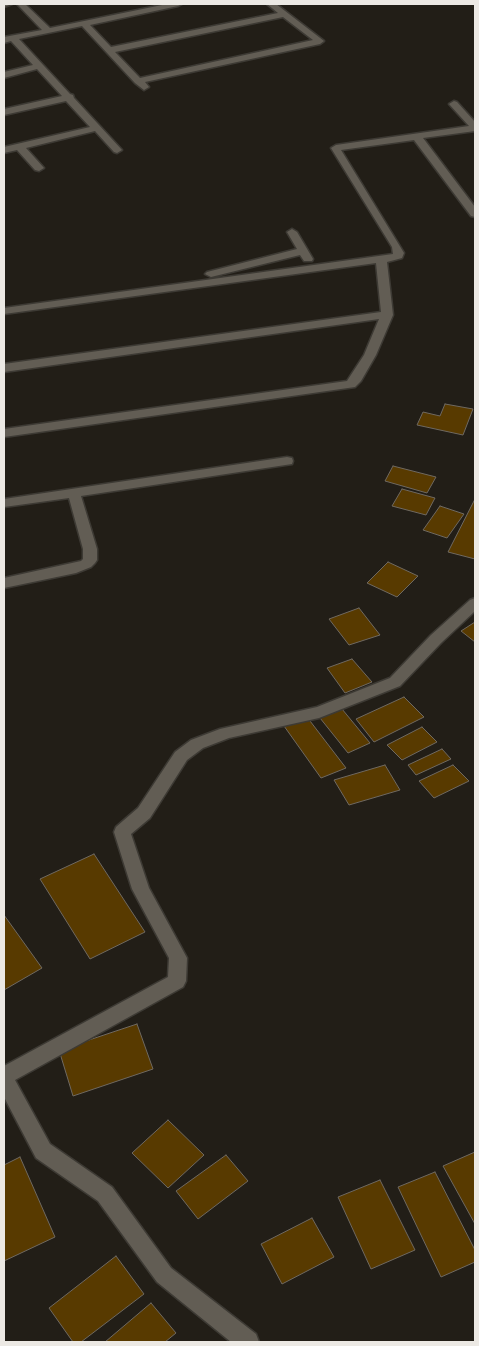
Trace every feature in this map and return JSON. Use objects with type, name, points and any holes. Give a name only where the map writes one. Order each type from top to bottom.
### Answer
[{"type":"street","points":[[4,5],[8,4]]},
{"type":"street","points":[[21,4],[48,31]]},
{"type":"street","points":[[8,39],[83,23],[122,12],[178,4]]},
{"type":"street","points":[[138,81],[320,41],[271,4]]},
{"type":"street","points":[[110,50],[285,14]]},
{"type":"street","points":[[83,23],[146,88]]},
{"type":"street","points":[[8,39],[40,66],[117,150]]},
{"type":"street","points":[[4,74],[40,66]]},
{"type":"street","points":[[4,112],[70,97]]},
{"type":"street","points":[[454,104],[475,128]]},
{"type":"street","points":[[4,150],[97,128]]},
{"type":"street","points":[[4,311],[398,256],[398,247],[336,150],[340,146],[475,128]]},
{"type":"street","points":[[417,137],[475,214]]},
{"type":"street","points":[[19,146],[39,168]]},
{"type":"street","points":[[292,232],[313,269]]},
{"type":"street","points":[[134,293],[303,251]]},
{"type":"street","points":[[4,433],[351,384],[358,378],[388,315],[381,259]]},
{"type":"street","points":[[4,368],[388,315]]},
{"type":"street","points":[[4,503],[287,461]]},
{"type":"street","points":[[4,583],[76,568],[90,560],[90,549],[74,493]]},
{"type":"street","points":[[248,1342],[164,1275],[105,1194],[43,1150],[4,1078],[177,981],[178,958],[141,889],[122,832],[144,813],[181,756],[197,744],[226,733],[320,712],[395,682],[436,638],[475,603]]},
{"type":"building","points":[[445,404],[473,409],[463,435],[417,425],[423,412],[440,416]]},
{"type":"building","points":[[393,466],[436,477],[427,493],[385,481]]},
{"type":"building","points":[[402,489],[435,498],[426,515],[392,506]]},
{"type":"building","points":[[475,499],[475,559],[448,552]]},
{"type":"building","points":[[440,506],[464,514],[447,538],[423,530]]},
{"type":"building","points":[[388,562],[418,576],[397,597],[367,583]]},
{"type":"building","points":[[359,608],[380,635],[349,645],[329,619]]},
{"type":"building","points":[[475,622],[475,642],[461,631]]},
{"type":"building","points":[[352,659],[372,682],[345,693],[327,668]]},
{"type":"building","points":[[404,697],[424,717],[374,742],[356,719]]},
{"type":"building","points":[[342,709],[370,743],[348,753],[320,718]]},
{"type":"building","points":[[307,717],[346,768],[321,778],[284,726]]},
{"type":"building","points":[[422,727],[437,742],[402,760],[387,745]]},
{"type":"building","points":[[442,749],[451,759],[416,775],[408,765]]},
{"type":"building","points":[[385,765],[400,790],[349,805],[334,780]]},
{"type":"building","points":[[453,765],[469,781],[434,798],[419,781]]},
{"type":"building","points":[[94,854],[145,932],[90,959],[40,879]]},
{"type":"building","points":[[4,915],[42,968],[4,990]]},
{"type":"building","points":[[137,1024],[153,1069],[73,1096],[59,1050]]},
{"type":"building","points":[[168,1120],[204,1155],[168,1188],[132,1153]]},
{"type":"building","points":[[475,1152],[475,1224],[443,1166]]},
{"type":"building","points":[[226,1155],[248,1181],[198,1219],[176,1191]]},
{"type":"building","points":[[20,1157],[55,1237],[4,1261],[4,1165]]},
{"type":"building","points":[[435,1172],[475,1250],[475,1262],[441,1277],[398,1187]]},
{"type":"building","points":[[380,1180],[415,1250],[371,1269],[338,1197]]},
{"type":"building","points":[[312,1218],[334,1257],[282,1284],[261,1244]]},
{"type":"building","points":[[116,1256],[144,1294],[81,1342],[73,1342],[49,1308]]},
{"type":"building","points":[[151,1303],[176,1333],[165,1342],[105,1342]]}]
